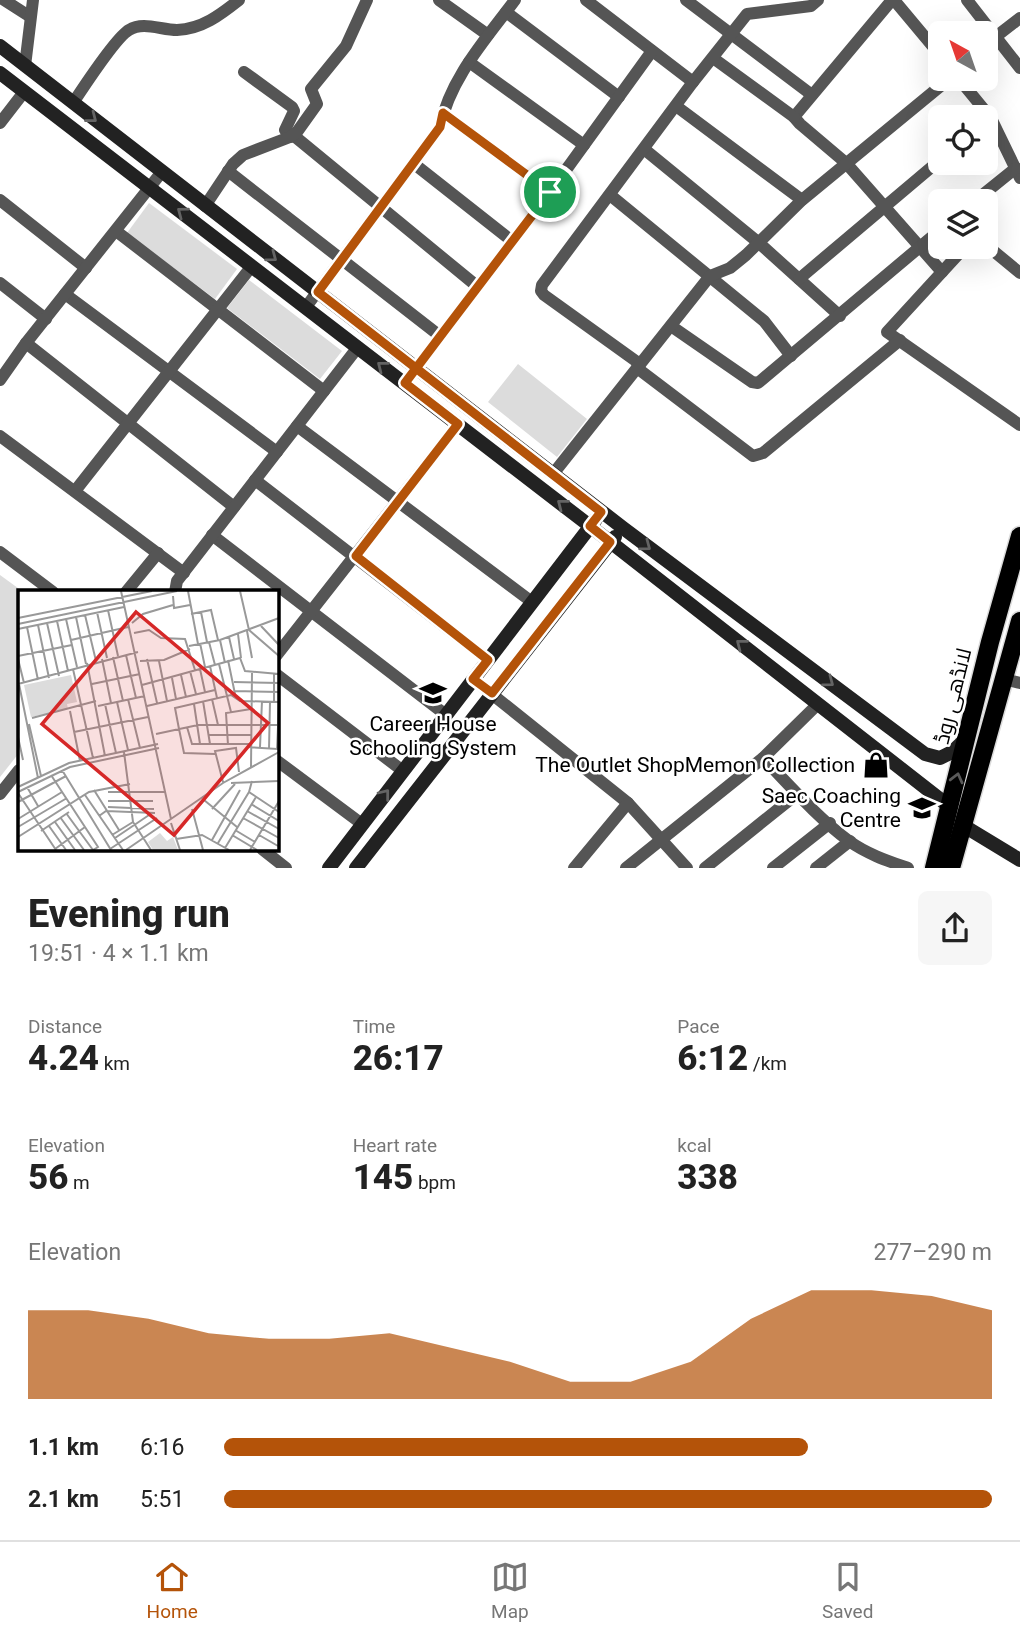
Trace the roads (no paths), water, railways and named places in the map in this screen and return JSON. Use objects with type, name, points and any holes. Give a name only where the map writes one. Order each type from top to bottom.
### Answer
[{"type":"main road","points":[[0,46],[601,512],[925,754],[940,758],[952,752],[966,739]]},
{"type":"main road","points":[[0,73],[405,383],[950,807]]},
{"type":"main road","points":[[329,868],[601,512]]},
{"type":"main road","points":[[356,868],[623,528]]},
{"type":"main road","name":"لانڈھی روڈ","points":[[934,868],[1020,536]]},
{"type":"main road","name":"لانڈھی روڈ","points":[[951,868],[1012,681],[1020,621]]},
{"type":"main road","points":[[964,826],[1020,860]]},
{"type":"street","points":[[4,0],[29,16]]},
{"type":"street","points":[[25,66],[33,0]]},
{"type":"street","points":[[73,103],[125,32],[138,26],[175,30],[194,28],[224,12],[239,0]]},
{"type":"street","points":[[205,206],[228,171],[243,155],[292,136],[317,104],[312,89],[346,46],[367,0]]},
{"type":"street","points":[[439,0],[488,35]]},
{"type":"street","points":[[306,307],[440,127],[457,80],[515,0]]},
{"type":"street","points":[[586,0],[693,82]]},
{"type":"street","points":[[686,0],[812,95]]},
{"type":"street","points":[[758,0],[693,82],[542,285],[541,291],[753,456],[763,453],[900,340]]},
{"type":"street","points":[[747,15],[811,6],[818,0]]},
{"type":"street","points":[[794,117],[893,0],[928,41]]},
{"type":"street","points":[[967,0],[979,21]]},
{"type":"street","points":[[506,12],[619,97]]},
{"type":"street","points":[[998,35],[1020,18]]},
{"type":"street","points":[[998,48],[1020,68]]},
{"type":"street","points":[[405,383],[550,192],[652,51]]},
{"type":"street","points":[[713,58],[794,117],[846,163],[942,272]]},
{"type":"street","points":[[469,62],[584,145]]},
{"type":"street","points":[[244,72],[292,107],[294,111],[285,130],[478,287]]},
{"type":"street","points":[[553,474],[710,276],[730,268],[802,200],[934,91]]},
{"type":"street","points":[[0,123],[24,92]]},
{"type":"street","points":[[676,106],[802,200]]},
{"type":"street","points":[[443,113],[550,192]]},
{"type":"street","points":[[993,189],[1018,173],[998,138]]},
{"type":"street","points":[[644,149],[759,243],[840,316]]},
{"type":"street","points":[[413,163],[512,241]]},
{"type":"street","points":[[799,279],[928,170]]},
{"type":"street","points":[[228,171],[440,336]]},
{"type":"street","points":[[1,376],[161,173]]},
{"type":"street","points":[[610,195],[764,321],[791,356]]},
{"type":"street","points":[[0,200],[86,268]]},
{"type":"street","points":[[116,231],[324,391]]},
{"type":"street","points":[[670,326],[755,383],[840,316],[928,240]]},
{"type":"street","points":[[998,255],[1020,273]]},
{"type":"street","points":[[954,259],[887,331],[1020,425]]},
{"type":"street","points":[[75,491],[252,266]]},
{"type":"street","points":[[0,283],[46,319]]},
{"type":"street","points":[[65,294],[277,452]]},
{"type":"street","points":[[26,343],[234,507]]},
{"type":"street","points":[[175,590],[177,581],[358,347]]},
{"type":"street","points":[[278,654],[458,424]]},
{"type":"street","points":[[297,426],[532,602]]},
{"type":"street","points":[[0,436],[184,573]]},
{"type":"street","points":[[255,480],[488,660]]},
{"type":"street","points":[[212,535],[446,715]]},
{"type":"street","points":[[0,552],[50,590]]},
{"type":"street","points":[[128,590],[158,553]]},
{"type":"street","points":[[278,676],[403,771]]},
{"type":"street","points":[[473,679],[628,803],[687,868]]},
{"type":"street","points":[[626,868],[763,758],[818,704]]},
{"type":"street","points":[[763,758],[797,794],[830,823],[845,845],[877,863],[908,868]]},
{"type":"street","points":[[278,761],[362,824]]},
{"type":"street","points":[[0,794],[18,771]]},
{"type":"street","points":[[705,868],[797,794]]},
{"type":"street","points":[[574,868],[628,803]]},
{"type":"street","points":[[774,868],[830,823]]},
{"type":"street","points":[[816,868],[845,845]]},
{"type":"street","points":[[833,868],[845,845]]},
{"type":"street","points":[[263,850],[286,868]]},
{"type":"place","name":"Career House Schooling System","points":[[433,693]]},
{"type":"place","name":"The Outlet ShopMemon Collection","points":[[876,765]]},
{"type":"place","name":"Saec Coaching Centre","points":[[922,808]]}]
